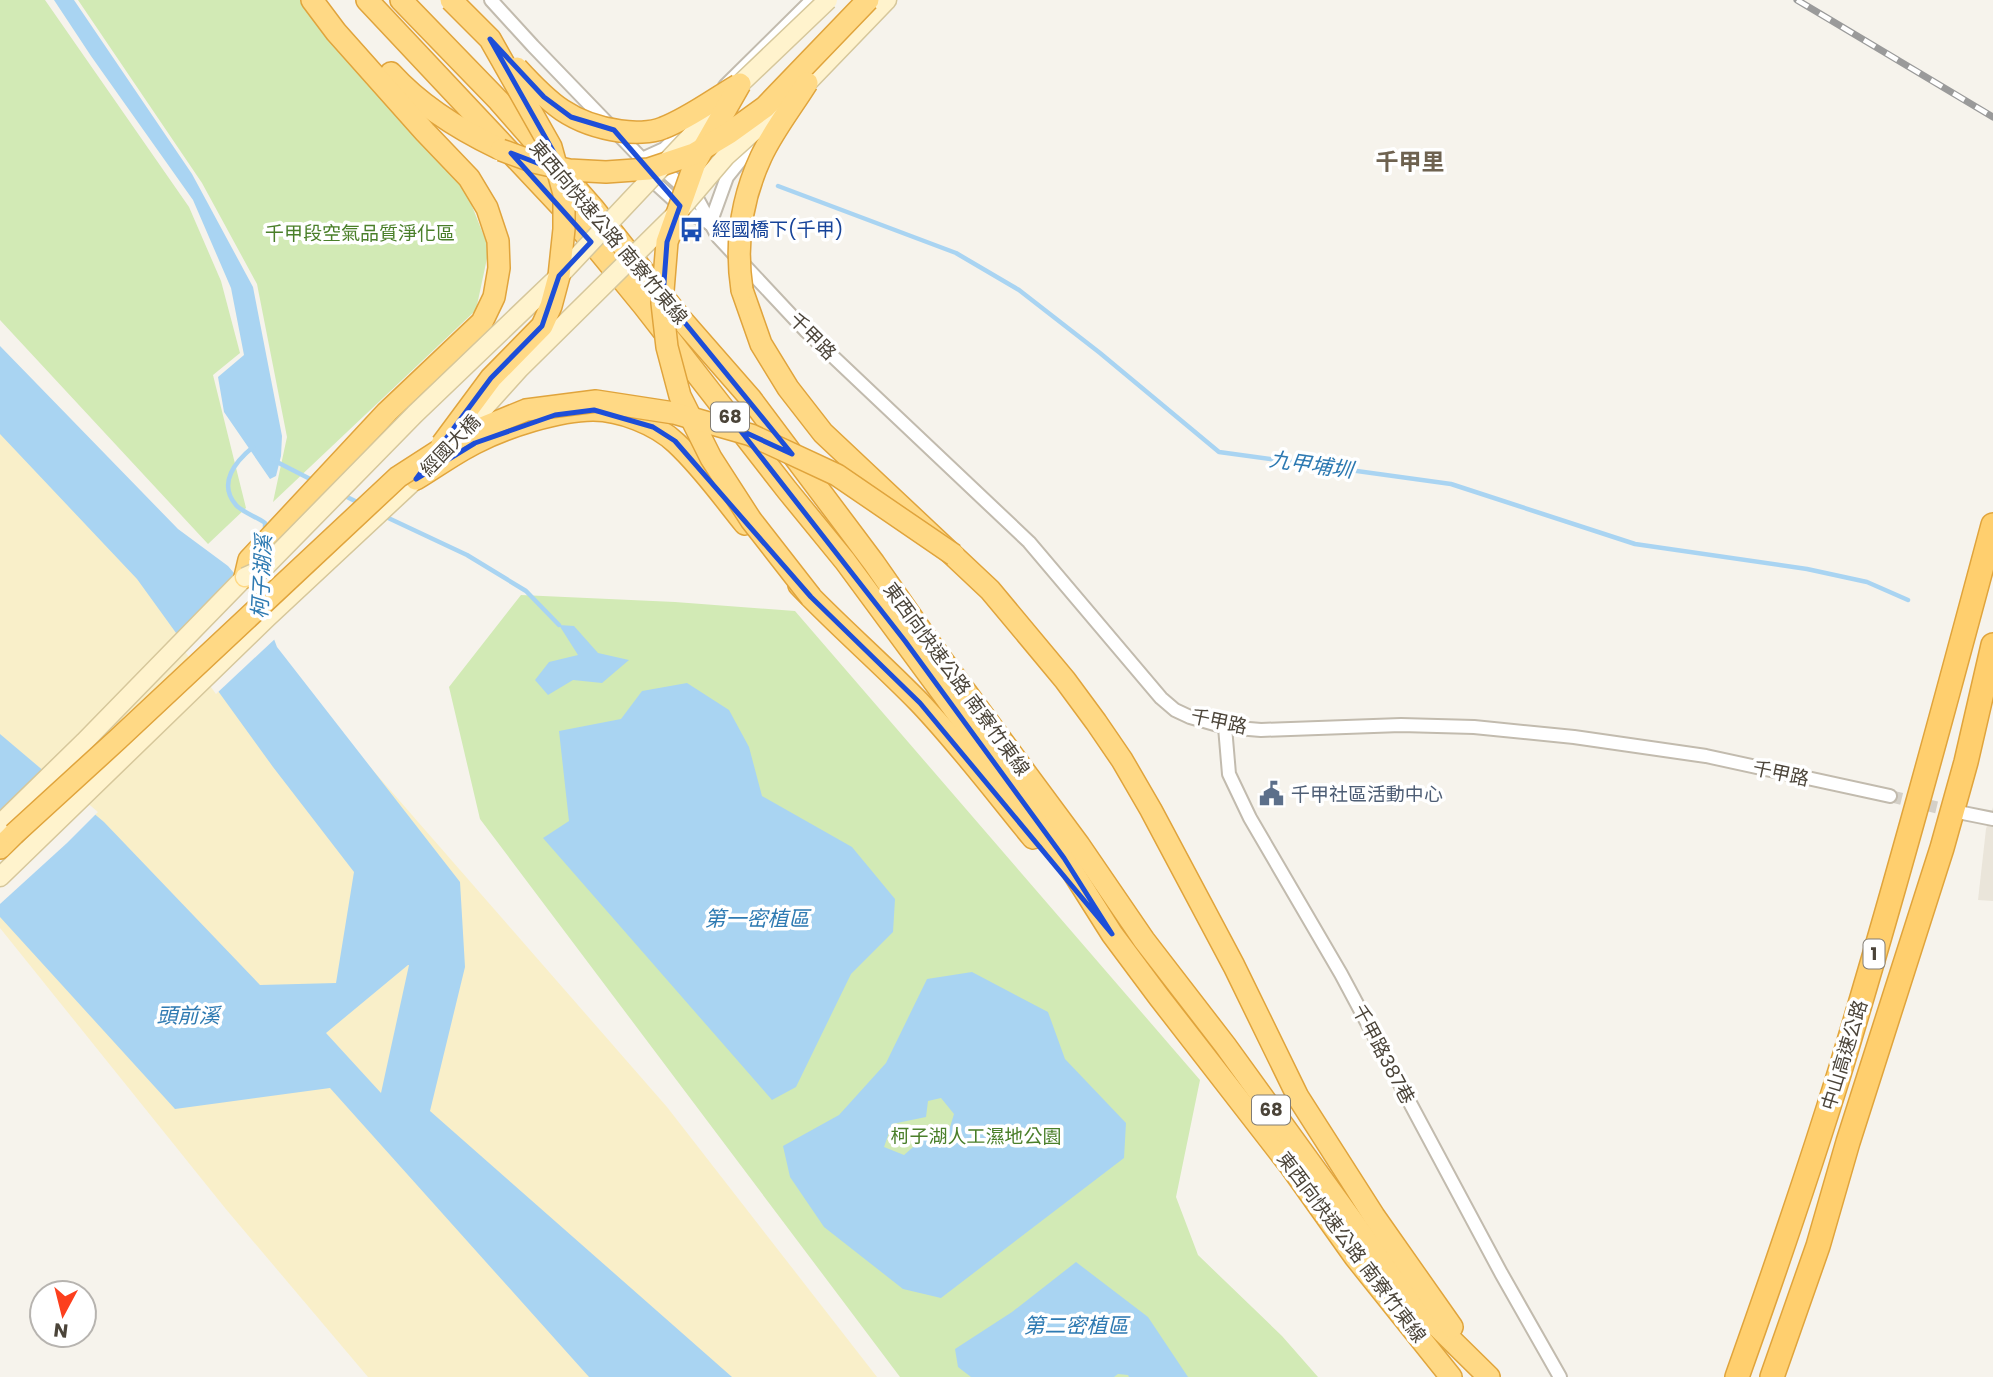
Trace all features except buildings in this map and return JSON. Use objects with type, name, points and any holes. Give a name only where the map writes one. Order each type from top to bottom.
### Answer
[{"type":"highway","points":[[245,577],[249,559],[387,412],[482,321],[494,297],[499,268],[498,241],[486,208],[469,178],[425,132],[312,0]]},
{"type":"highway","points":[[317,0],[367,47],[403,87],[469,134],[534,162],[569,170],[606,172],[649,169],[694,154],[729,133],[765,107],[881,1]]},
{"type":"highway","name":"東西向快速公路 南寮竹東線","points":[[367,0],[571,217],[643,305],[1144,940],[1366,1240],[1431,1320],[1483,1370]]},
{"type":"highway","name":"東西向快速公路 南寮竹東線","points":[[401,0],[499,101],[751,399],[942,659],[1072,852],[1112,934],[1291,1167],[1355,1257],[1451,1377]]},
{"type":"highway","points":[[451,0],[544,97],[571,117],[598,128],[631,133],[661,129],[740,84]]},
{"type":"highway","points":[[416,480],[491,378],[542,326],[559,276],[565,229],[564,194],[559,170],[551,146],[490,39]]},
{"type":"highway","points":[[807,83],[761,156],[747,194],[740,228],[738,263],[742,290],[761,344],[788,388],[823,433],[990,590],[1065,680],[1122,760],[1234,966],[1298,1097],[1374,1216],[1483,1370]]},
{"type":"highway","points":[[740,84],[695,163],[667,243],[662,303],[667,347],[680,396],[711,458],[744,509],[811,597]]},
{"type":"highway","points":[[0,848],[398,477],[460,437],[526,410],[596,401],[674,413],[751,435],[837,475],[954,555]]},
{"type":"highway","points":[[416,480],[475,443],[555,415],[594,410],[623,415],[653,427],[675,441],[758,540],[811,597],[871,653],[965,754],[1112,934]]},
{"type":"highway","name":"中山高速公路","points":[[1737,1377],[1840,1071],[1930,761],[1993,525]]},
{"type":"highway","name":"中山高速公路","points":[[1772,1377],[1818,1246],[1848,1142],[1942,848],[1966,762],[1993,645]]},
{"type":"main road","points":[[0,824],[245,577],[263,569],[415,414],[559,276],[740,84],[828,0]]},
{"type":"main road","name":"經國大橋","points":[[0,877],[267,618],[416,480],[520,368],[678,211],[726,156],[807,83],[881,1]]},
{"type":"street","name":"千甲路","points":[[491,0],[642,159],[653,181],[687,212],[710,224],[718,237],[806,331],[1029,542],[1161,698],[1175,710],[1190,718],[1225,727],[1261,730],[1401,725],[1474,727],[1574,737],[1706,757],[1890,796]]},
{"type":"street","points":[[642,159],[664,149],[812,0]]},
{"type":"street","points":[[710,224],[727,177],[837,41],[881,1]]},
{"type":"street","points":[[699,115],[718,116],[741,136],[745,154]]},
{"type":"street","points":[[699,115],[703,133],[727,151],[745,154]]},
{"type":"street","name":"千甲路387巷","points":[[1225,727],[1229,774],[1250,818],[1341,974],[1501,1273],[1560,1377]]},
{"type":"street","points":[[1963,813],[1993,819]]},
{"type":"highlighted area","points":[[490,39],[544,97],[571,117],[614,130],[680,206],[667,242],[663,296],[792,454],[740,430],[905,641],[1064,858],[1112,934],[920,703],[811,597],[675,441],[653,427],[594,410],[555,415],[475,443],[416,479],[491,378],[542,326],[559,276],[591,242],[511,153],[566,174]]},
{"type":"shaded area","points":[[1993,807],[1993,901],[1978,900],[1986,829]]},
{"type":"green space","points":[[0,0],[45,0],[189,207],[221,281],[240,353],[213,375],[246,508],[208,544],[0,320]]},
{"type":"green space","name":"千甲段空氣品質淨化區","points":[[78,0],[308,0],[459,173],[489,249],[476,310],[273,502],[287,437],[257,284],[202,183]]},
{"type":"green space","name":"柯子湖人工濕地公園","points":[[521,595],[795,611],[1200,1080],[1176,1197],[1198,1255],[1282,1336],[1318,1377],[900,1377],[480,819],[449,687]]},
{"type":"sand","points":[[0,359],[205,578],[667,1107],[877,1377],[368,1377],[225,1208],[0,928]]},
{"type":"water","points":[[54,0],[74,0],[192,174],[253,287],[282,436],[276,476],[270,479],[224,412],[218,377],[244,355],[231,288],[193,200]]},
{"type":"water","name":"頭前溪","points":[[0,346],[178,529],[228,566],[261,605],[277,647],[460,882],[465,967],[430,1111],[732,1377],[589,1377],[330,1088],[175,1109],[0,917],[0,734],[104,822],[260,985],[336,983],[354,872],[273,767],[137,579],[0,434]],"holes":[[[409,965],[381,1093],[326,1033]]]},
{"type":"water","points":[[559,625],[574,626],[598,653],[629,660],[602,683],[573,680],[548,695],[535,680],[549,662],[578,655]]},
{"type":"water","name":"第一密植區","points":[[687,683],[729,710],[749,747],[762,796],[852,847],[895,899],[893,932],[851,974],[796,1087],[772,1100],[543,838],[569,821],[559,731],[621,719],[642,691]]},
{"type":"water","points":[[972,972],[1048,1012],[1065,1059],[1126,1123],[1124,1158],[941,1298],[903,1289],[824,1227],[790,1177],[783,1146],[839,1115],[886,1063],[927,979]],"holes":[[[941,1098],[954,1114],[947,1137],[927,1135],[904,1155],[884,1147],[892,1124],[926,1117],[928,1101]]]},
{"type":"water","name":"第二密植區","points":[[1076,1262],[1148,1317],[1188,1377],[1129,1377],[1118,1374],[1114,1377],[971,1377],[958,1367],[955,1349],[1012,1312]]},
{"type":"pier","points":[[240,574],[264,603],[277,637],[216,694],[175,638]]},
{"type":"pier","points":[[46,768],[98,812],[0,904],[0,814]]},
{"type":"waterway","name":"九甲埔圳","points":[[778,186],[956,253],[1019,290],[1219,452],[1451,484],[1635,544],[1807,569],[1867,582],[1908,600]]},
{"type":"waterway","name":"柯子湖溪","points":[[253,447],[235,466],[228,489],[239,508],[265,523],[265,533]]},
{"type":"waterway","points":[[275,461],[314,481]]},
{"type":"waterway","points":[[343,495],[361,504]]},
{"type":"waterway","points":[[384,516],[467,555],[526,591],[559,625]]},
{"type":"waterway","name":"柯子湖溪","points":[[262,596],[263,573]]},
{"type":"tunnel","points":[[1890,796],[1956,812]]},
{"type":"railway","points":[[1797,0],[1993,117]]},
{"type":"place","name":"經國橋下(千甲)","points":[[692,229]]},
{"type":"place","name":"千甲社區活動中心","points":[[1271,794]]},
{"type":"district","name":"千甲里","points":[[1410,162]]}]
